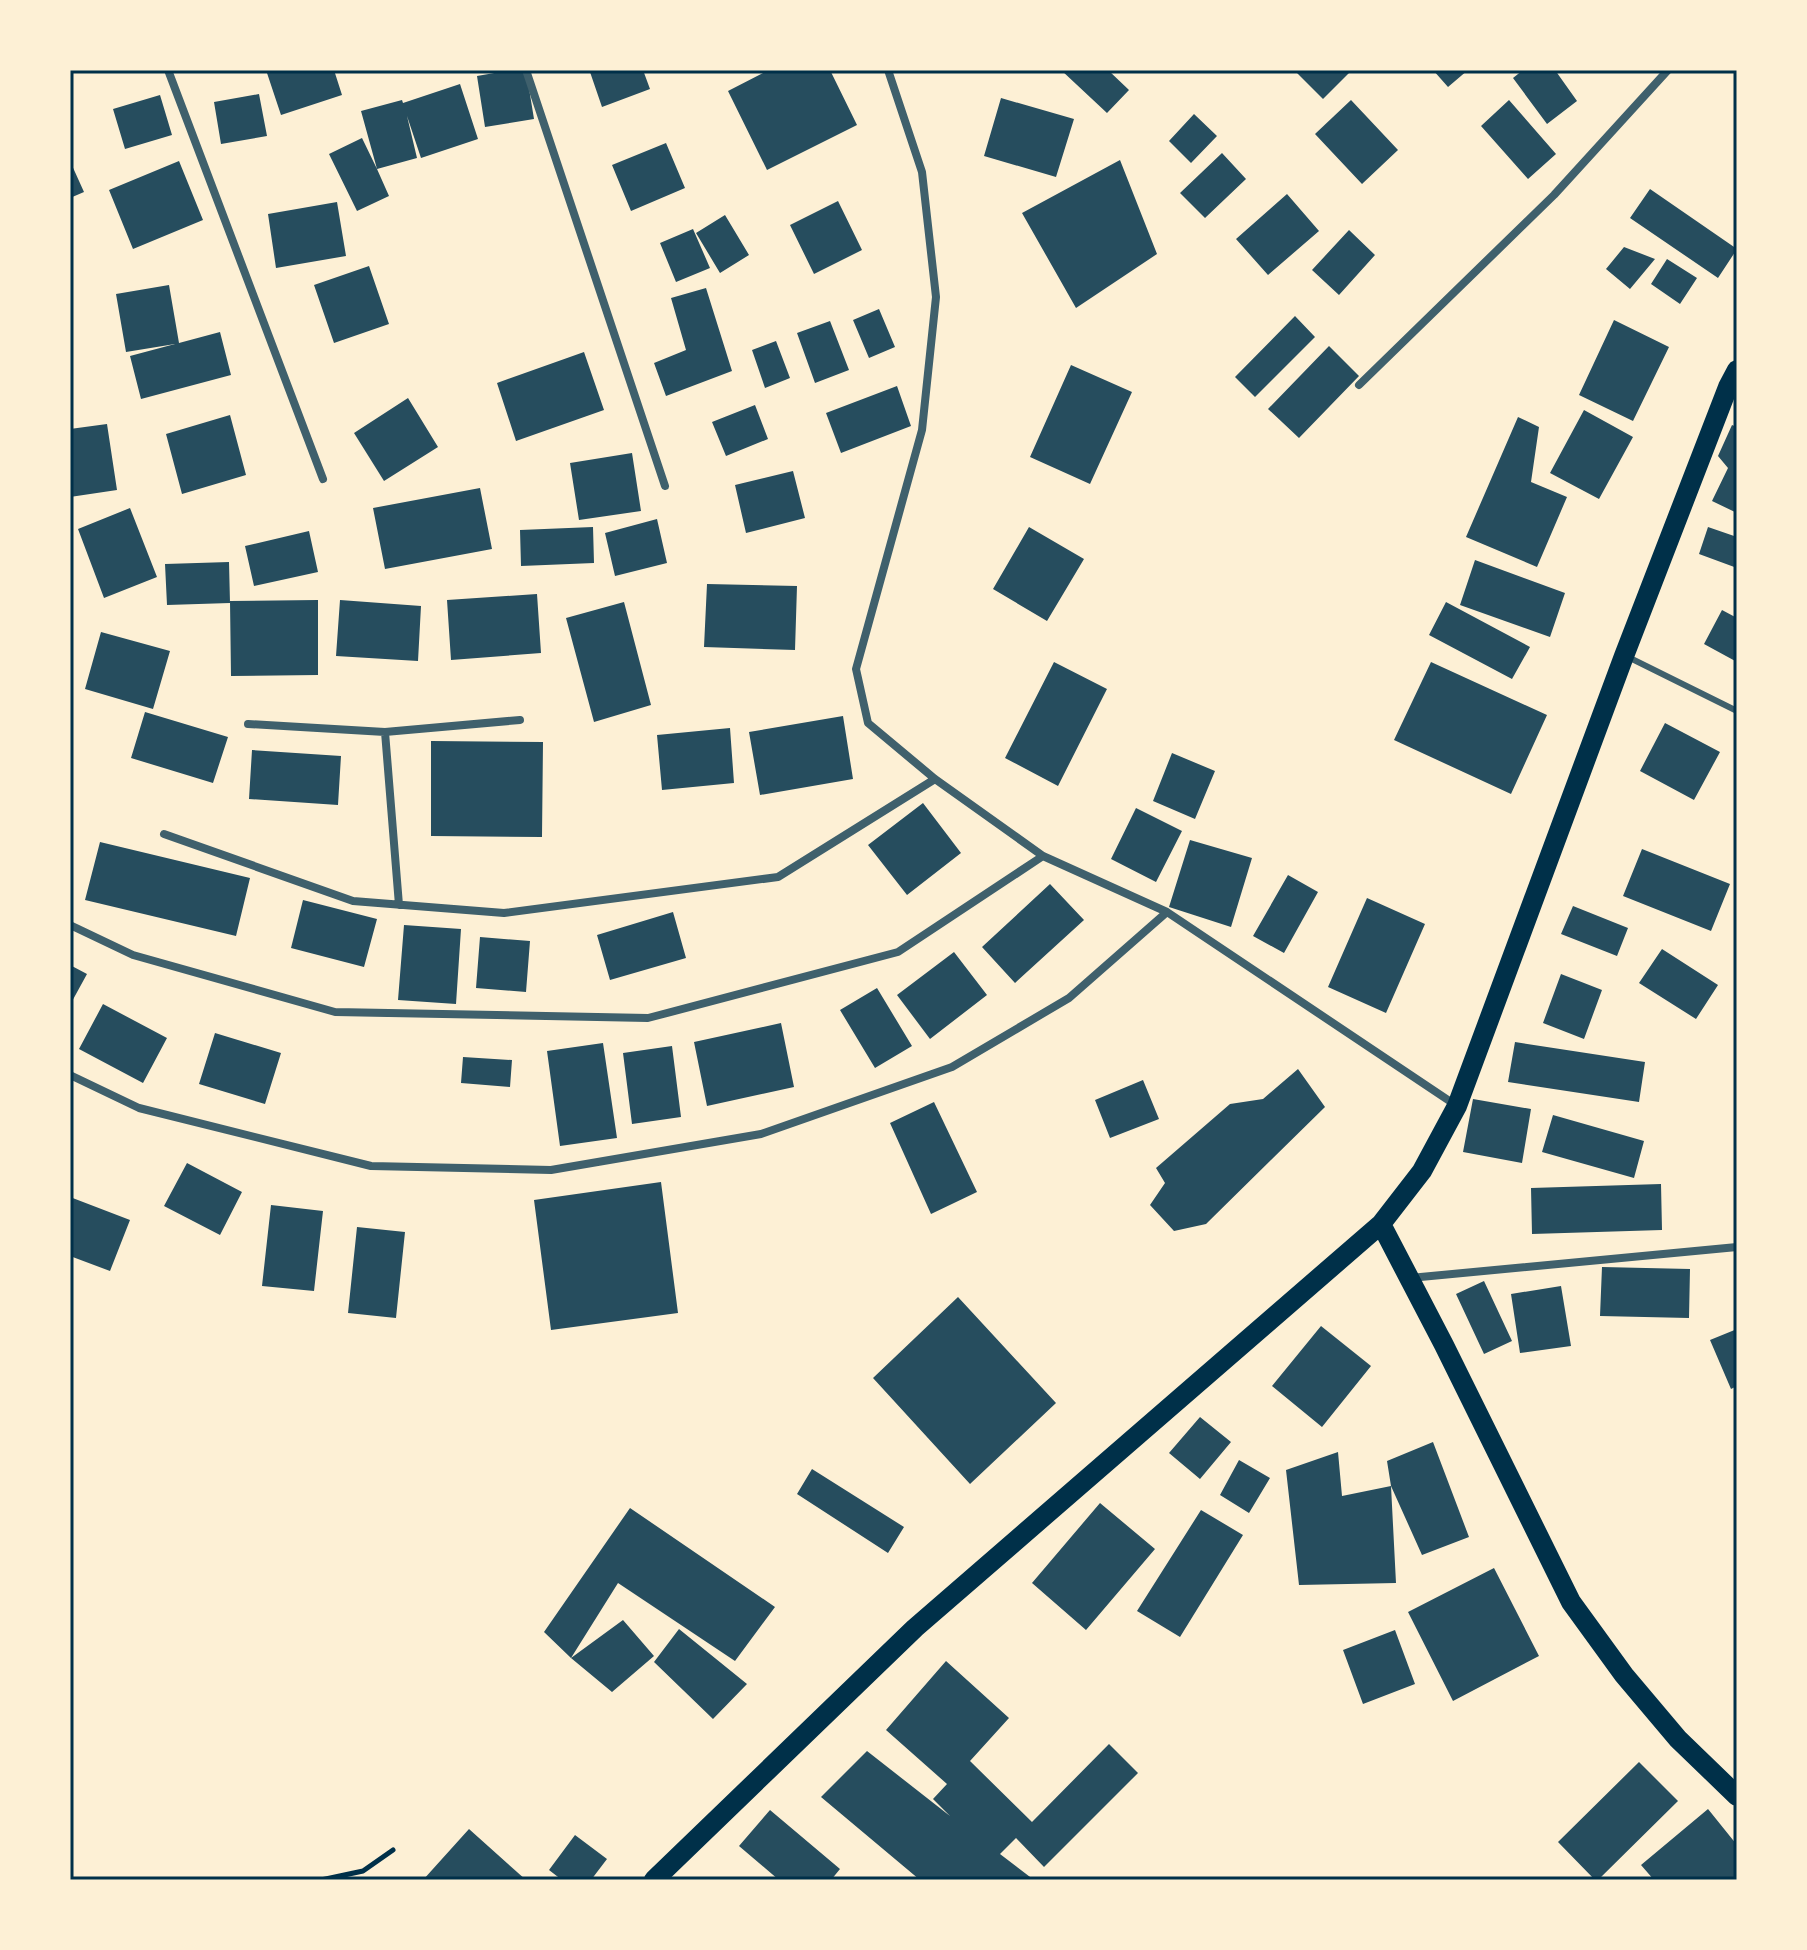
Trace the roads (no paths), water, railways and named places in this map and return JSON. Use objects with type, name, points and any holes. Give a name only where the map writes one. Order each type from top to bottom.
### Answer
[{"type":"main road","points":[[654,1880],[915,1628],[1381,1224],[1422,1171],[1457,1106],[1624,656],[1737,370]]},
{"type":"main road","points":[[1381,1224],[1571,1602],[1624,1675],[1678,1739],[1737,1796]]},
{"type":"street","points":[[168,70],[323,479]]},
{"type":"street","points":[[526,70],[665,486]]},
{"type":"street","points":[[888,70],[922,172],[936,297],[922,430],[856,669],[868,723],[935,779],[1043,856],[1167,912],[1457,1106]]},
{"type":"street","points":[[1359,385],[1554,195],[1668,70]]},
{"type":"street","points":[[248,724],[385,732],[520,720]]},
{"type":"street","points":[[385,732],[399,905]]},
{"type":"street","points":[[164,834],[353,901],[504,913],[778,877],[935,779]]},
{"type":"street","points":[[70,925],[133,955],[335,1012],[648,1018],[898,952],[1043,856]]},
{"type":"street","points":[[70,1075],[139,1108],[371,1166],[551,1170],[761,1134],[952,1067],[1069,998],[1167,912]]},
{"type":"street","points":[[1409,1278],[1737,1247]]},
{"type":"lane","points":[[1624,656],[1737,711]]}]
